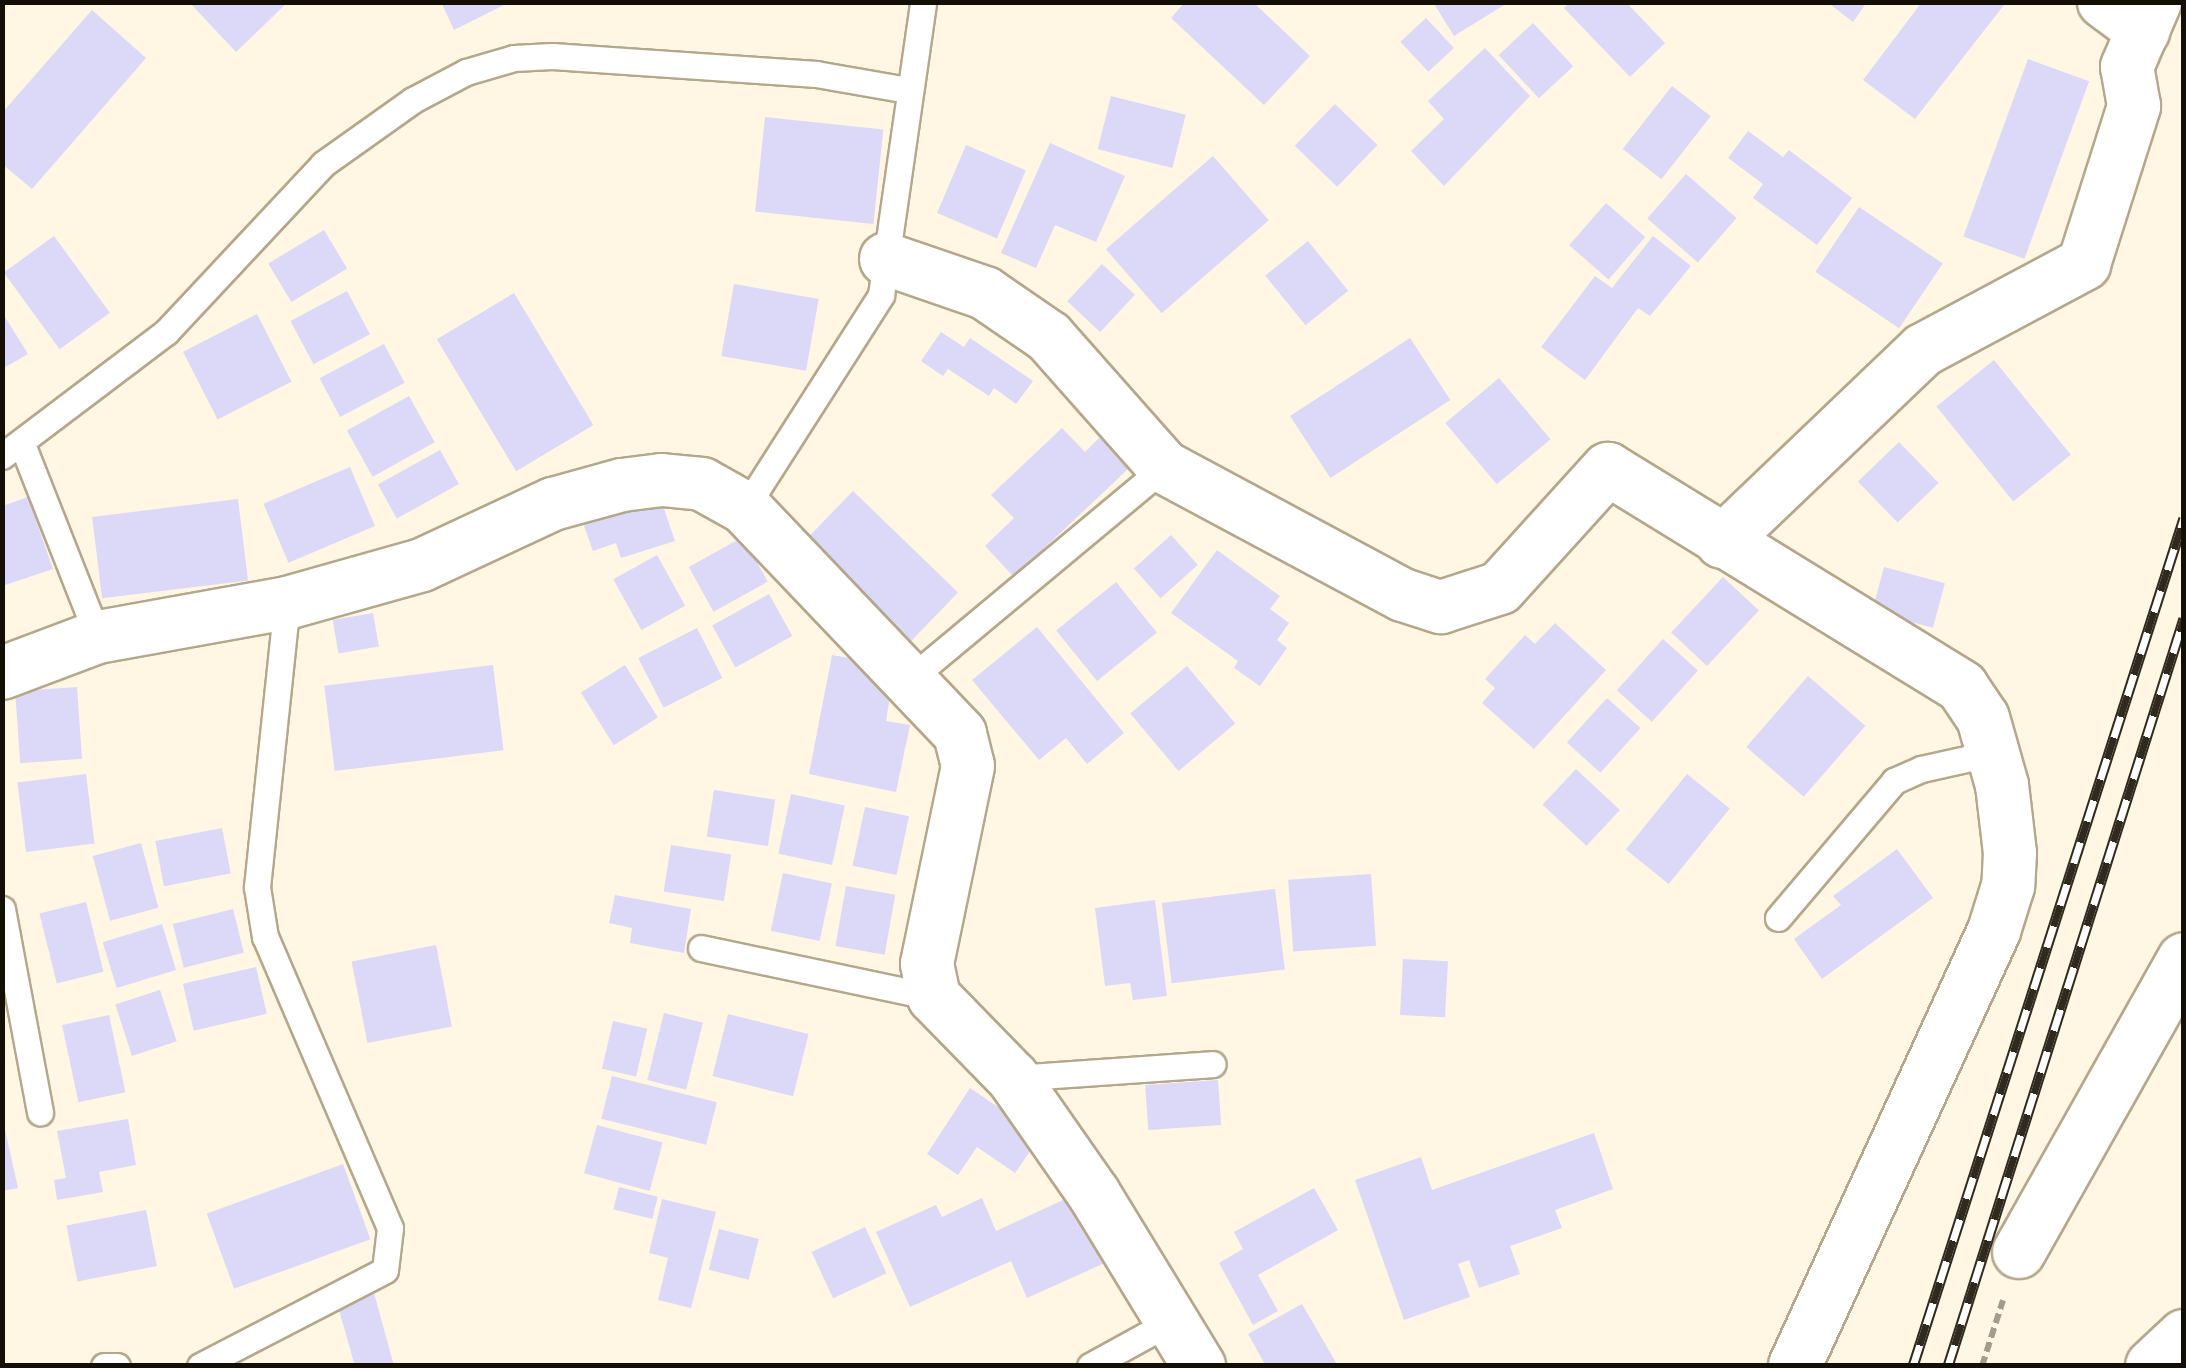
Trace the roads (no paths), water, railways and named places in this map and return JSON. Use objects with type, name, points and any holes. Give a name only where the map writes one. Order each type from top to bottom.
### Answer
[{"type":"street","points":[[1722,542],[1923,350],[2084,264],[2134,106],[2127,67],[2134,12]]},
{"type":"street","points":[[886,259],[985,293],[1048,337],[1164,467],[1403,595],[1441,607],[1500,588],[1608,470],[1962,687],[1983,718],[2002,785],[2010,853],[2008,886],[1994,931],[1796,1366]]},
{"type":"street","points":[[2,673],[98,637],[287,603],[422,565],[553,504],[622,485],[662,480],[702,484],[745,508],[960,734],[968,766],[927,964],[934,997],[1013,1078],[1094,1194],[1199,1366]]},
{"type":"street","points":[[2019,1252],[2184,959]]},
{"type":"street","points":[[2152,1366],[2184,1336]]},
{"type":"lane","points":[[745,508],[881,294],[923,2]]},
{"type":"lane","points":[[98,637],[12,450],[166,332],[323,164],[413,100],[466,72],[514,58],[552,56],[816,74],[908,90]]},
{"type":"lane","points":[[910,679],[1164,467]]},
{"type":"lane","points":[[200,1366],[385,1270],[390,1228],[265,937],[258,887],[287,603]]},
{"type":"lane","points":[[1778,918],[1894,780],[1921,769],[1992,753]]},
{"type":"lane","points":[[2,910],[40,1112]]},
{"type":"lane","points":[[700,948],[934,997]]},
{"type":"lane","points":[[1013,1078],[1213,1064]]},
{"type":"lane","points":[[1090,1366],[1172,1321]]},
{"type":"lane","points":[[104,1366],[117,1366]]},
{"type":"railway","points":[[1913,1366],[2184,518]]},
{"type":"railway","points":[[1948,1366],[2184,618]]}]
